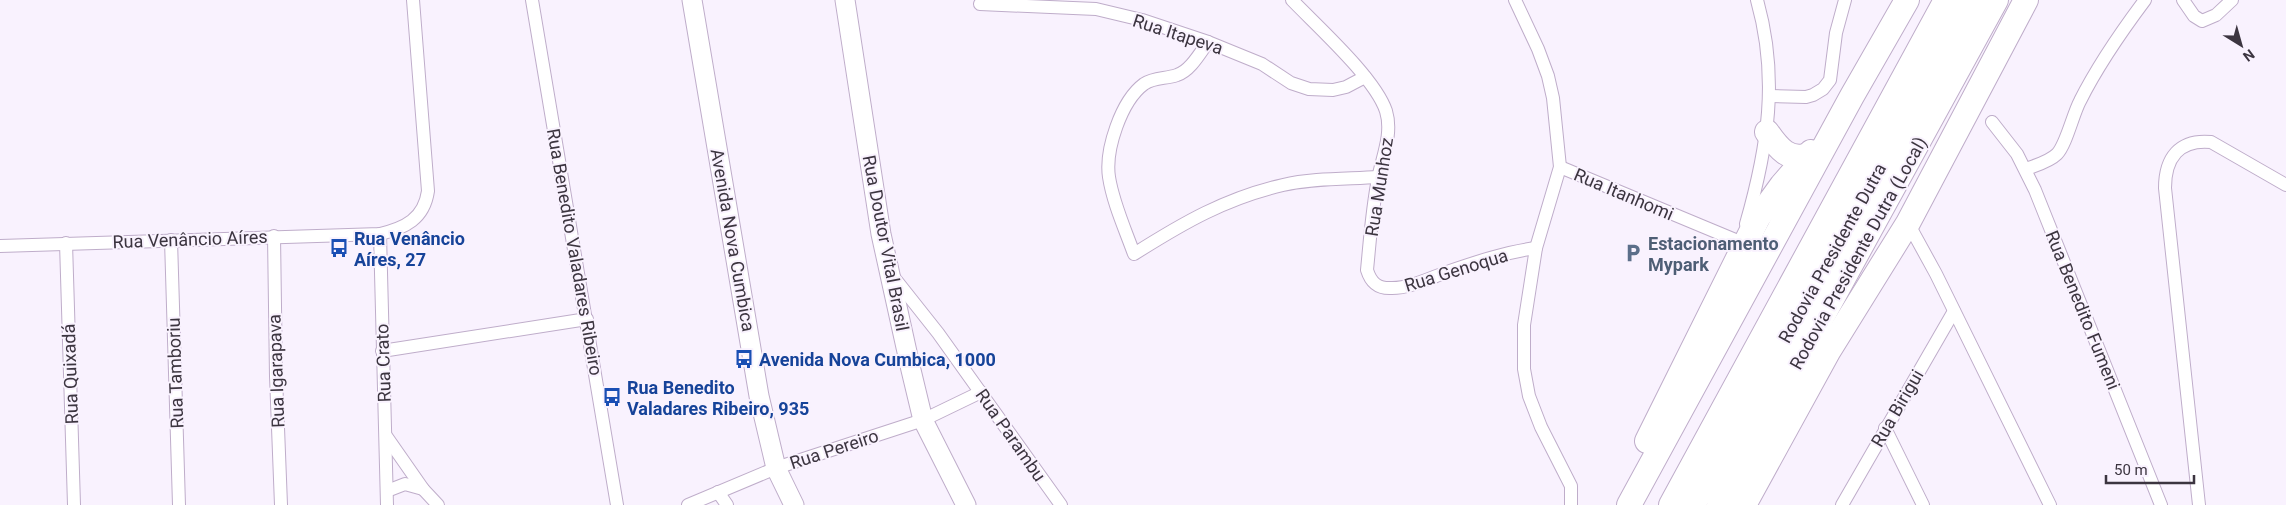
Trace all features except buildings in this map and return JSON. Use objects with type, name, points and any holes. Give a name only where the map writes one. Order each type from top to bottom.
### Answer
[{"type":"highway","points":[[1629,505],[1852,96],[1907,0]]},
{"type":"highway","name":"Rodovia Presidente Dutra","points":[[1670,505],[1946,0]]},
{"type":"highway","name":"Rodovia Presidente Dutra","points":[[1693,505],[1971,0]]},
{"type":"highway","name":"Rodovia Presidente Dutra (Local)","points":[[1720,505],[1996,0]]},
{"type":"highway","points":[[1744,505],[1828,352],[1908,223],[2026,0]]},
{"type":"highway","points":[[1876,221],[1930,156],[2009,33]]},
{"type":"highway","points":[[1614,505],[1743,243],[1758,218],[1782,185],[1809,155],[1852,96]]},
{"type":"highway","points":[[1767,132],[1782,151],[1791,157],[1800,158],[1809,155]]},
{"type":"street","name":"Rua Venâncio Aíres","points":[[0,246],[380,234],[408,225],[424,209],[426,200],[425,152],[416,62],[413,0]]},
{"type":"street","name":"Rua Benedito Valadares Ribeiro","points":[[532,0],[618,505]]},
{"type":"street","name":"Avenida Nova Cumbica","points":[[692,0],[759,396],[776,468],[794,505]]},
{"type":"street","name":"Rua Doutor Vital Brasil","points":[[846,0],[888,270],[923,420],[966,505]]},
{"type":"street","name":"Rua Munhoz","points":[[1292,0],[1365,77],[1386,111],[1388,126],[1378,177],[1367,270],[1370,279],[1376,285]]},
{"type":"street","points":[[1514,0],[1538,49],[1548,76],[1553,98],[1560,167],[1536,248],[1524,325],[1524,370],[1529,396],[1541,427],[1570,486],[1571,505]]},
{"type":"street","points":[[1743,243],[1767,132],[1770,96],[1768,55],[1757,0]]},
{"type":"street","points":[[1770,96],[1813,95],[1823,89],[1830,80],[1836,33],[1844,0]]},
{"type":"street","points":[[2026,170],[2049,160],[2059,151],[2076,108],[2091,78],[2145,0]]},
{"type":"street","points":[[2183,0],[2194,16],[2202,21],[2216,15],[2232,0]]},
{"type":"street","name":"Rua Itapeva","points":[[980,4],[1096,5],[1208,42],[1262,64],[1291,84],[1302,87],[1333,90],[1365,77]]},
{"type":"street","points":[[1208,42],[1184,71],[1178,75],[1151,80],[1145,83],[1121,112],[1110,153],[1108,175],[1134,254],[1204,212],[1241,196],[1285,185],[1378,177]]},
{"type":"street","name":"Rua Benedito Fumeni","points":[[1992,122],[2026,170],[2161,505]]},
{"type":"street","points":[[2199,505],[2167,208],[2166,168],[2178,150],[2187,144],[2198,141],[2210,142],[2286,185]]},
{"type":"street","name":"Rua Itanhomi","points":[[1560,167],[1743,243]]},
{"type":"street","points":[[1908,223],[1954,311],[2050,505]]},
{"type":"street","name":"Rua Crato","points":[[380,234],[387,505]]},
{"type":"street","name":"Rua Igarapava","points":[[274,236],[276,376],[281,505]]},
{"type":"street","name":"Rua Tamboriu","points":[[172,240],[179,505]]},
{"type":"street","name":"Rua Quixadá","points":[[66,243],[74,505]]},
{"type":"street","name":"Rua Genoqua","points":[[1376,285],[1393,288],[1418,282],[1470,264],[1536,248]]},
{"type":"street","name":"Rua Parambu","points":[[888,270],[938,333],[1061,505]]},
{"type":"street","name":"Rua Birigui","points":[[1842,505],[1954,311]]},
{"type":"street","points":[[382,351],[587,319]]},
{"type":"street","name":"Rua Pereiro","points":[[688,505],[776,468],[923,420],[980,392]]},
{"type":"street","points":[[1885,428],[1923,505]]},
{"type":"street","points":[[386,436],[423,489],[438,505]]},
{"type":"street","points":[[387,491],[405,484],[423,489]]},
{"type":"street","points":[[718,492],[727,505]]},
{"type":"place","name":"Rua Venâncio Aíres, 27","points":[[339,248]]},
{"type":"place","name":"Estacionamento Mypark","points":[[1633,253]]},
{"type":"place","name":"Avenida Nova Cumbica, 1000","points":[[744,359]]},
{"type":"place","name":"Rua Benedito Valadares Ribeiro, 935","points":[[612,397]]}]
